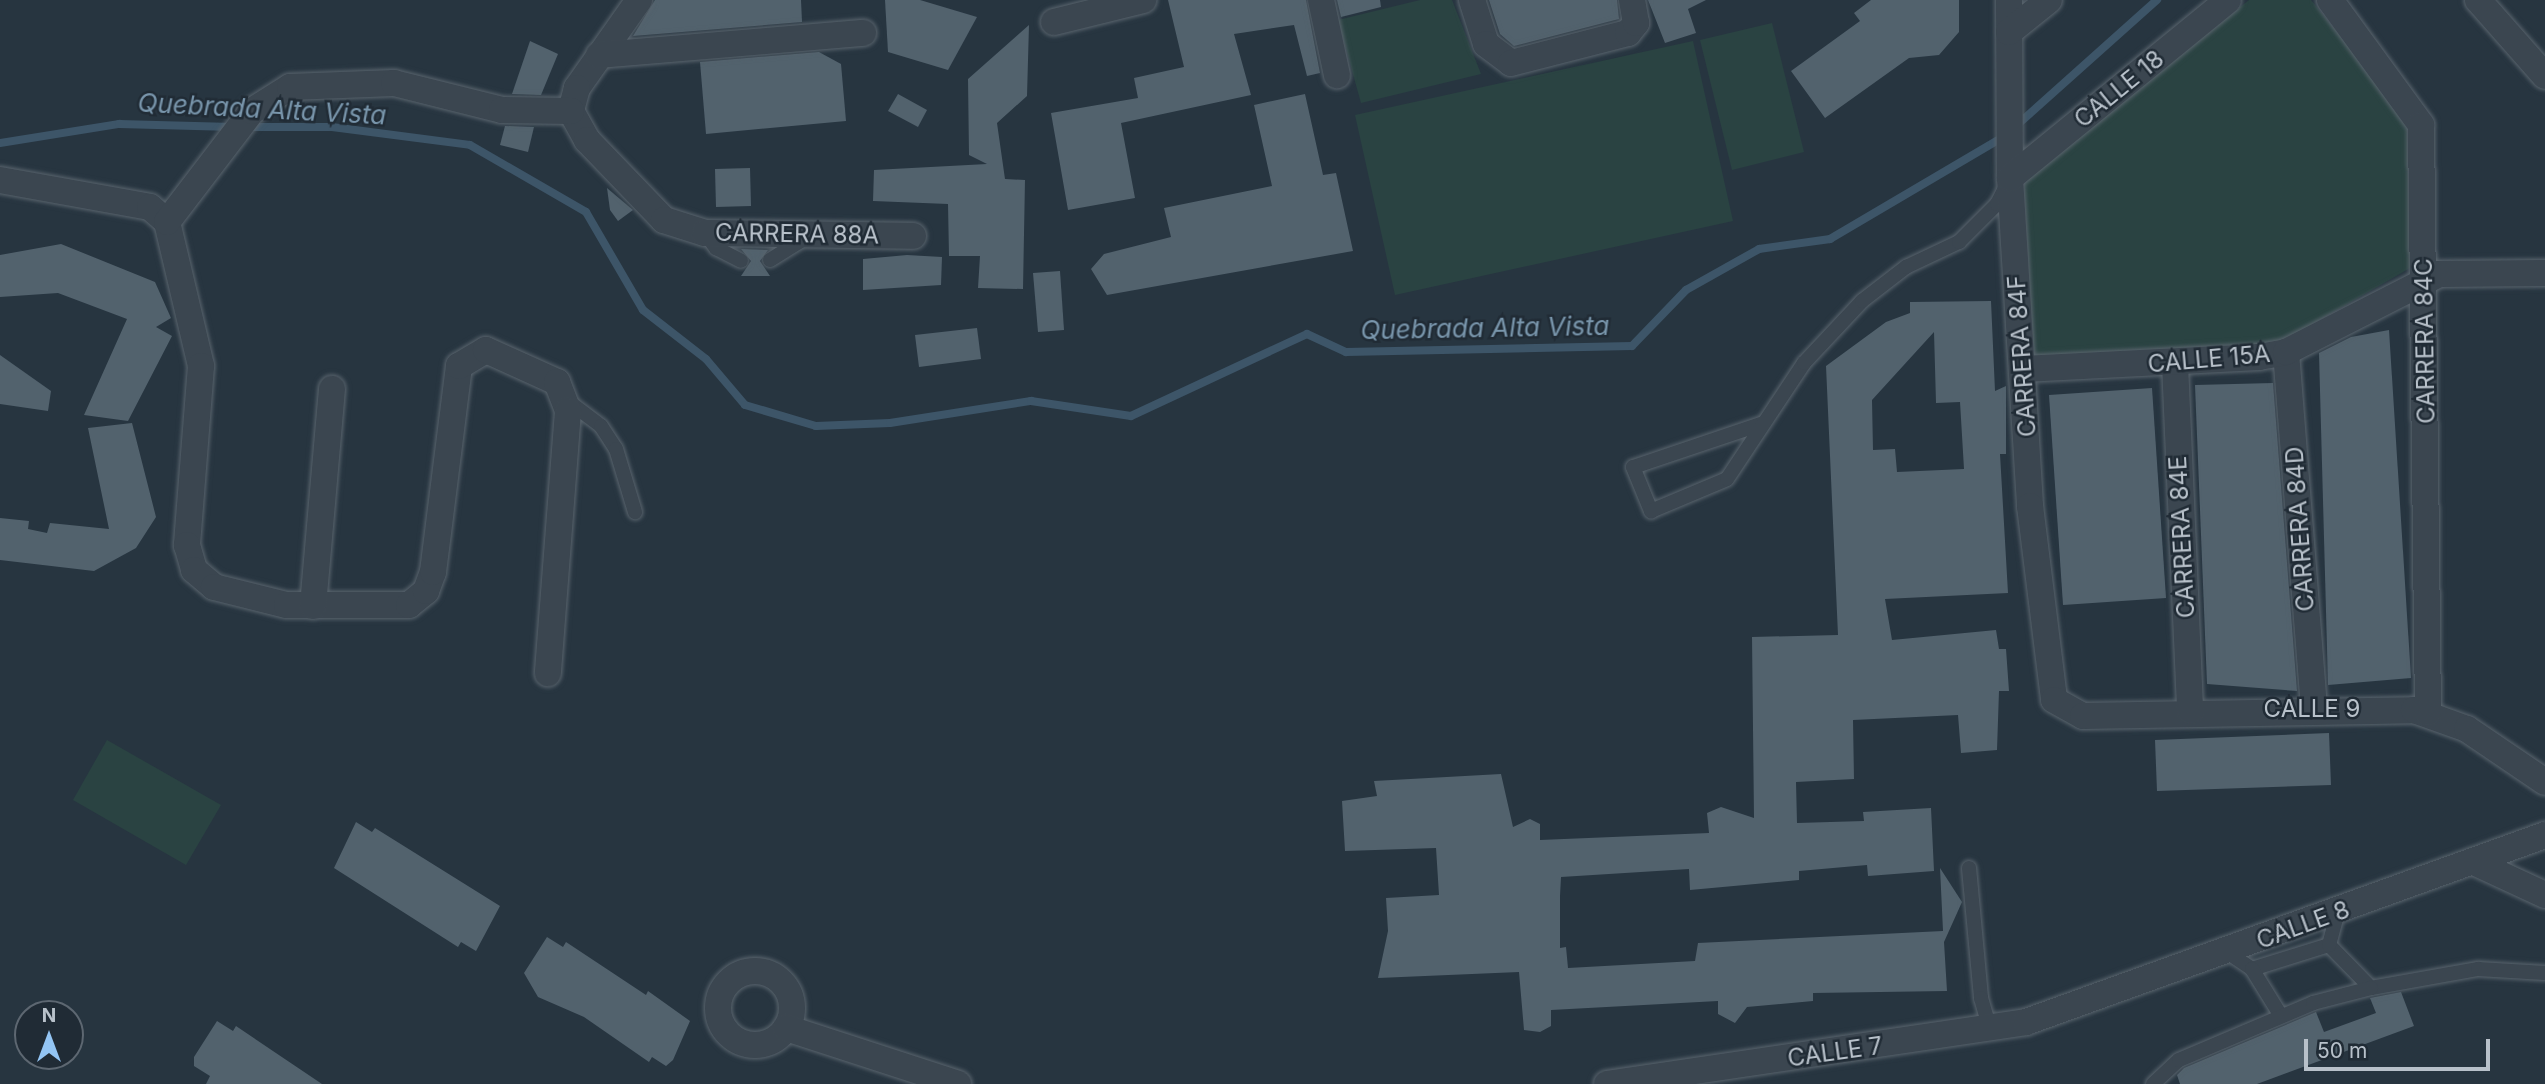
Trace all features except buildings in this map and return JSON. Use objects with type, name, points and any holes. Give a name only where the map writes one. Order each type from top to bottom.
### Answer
[{"type":"street","points":[[167,222],[252,111],[290,87],[394,83],[502,110],[571,111],[599,55],[639,0]]},
{"type":"street","points":[[1055,22],[1143,0]]},
{"type":"street","points":[[1472,0],[1486,44],[1511,63],[1628,33],[1636,23],[1633,3]]},
{"type":"street","name":"CARRERA 84F","points":[[2009,0],[2010,178],[2023,369],[2050,689],[2061,708]]},
{"type":"street","points":[[2009,32],[2049,0]]},
{"type":"street","name":"CALLE 18","points":[[2010,178],[2228,0]]},
{"type":"street","name":"CARRERA 84C","points":[[2330,0],[2421,125],[2425,278],[2428,713]]},
{"type":"street","points":[[2477,0],[2545,76]]},
{"type":"street","points":[[1321,17],[1332,73]]},
{"type":"street","points":[[599,55],[863,33]]},
{"type":"street","name":"CARRERA 88A","points":[[571,111],[587,140],[664,220],[705,233],[913,236]]},
{"type":"street","points":[[0,180],[150,207],[167,222],[201,366],[189,558],[214,587],[313,606],[399,609],[426,591],[457,374],[465,358],[486,350],[557,382],[568,401],[548,673]]},
{"type":"street","name":"CALLE 15A","points":[[2023,369],[2175,364],[2286,352],[2425,278],[2545,273]]},
{"type":"street","name":"CARRERA 84D","points":[[2286,352],[2314,707]]},
{"type":"street","name":"CARRERA 84E","points":[[2175,364],[2190,711]]},
{"type":"street","points":[[313,606],[332,389]]},
{"type":"street","name":"CALLE 9","points":[[2061,708],[2083,716],[2314,707],[2428,713],[2468,729],[2545,782]]},
{"type":"street","name":"CALLE 8","points":[[2061,1012],[2476,863],[2545,835]]},
{"type":"street","points":[[2476,863],[2545,895]]},
{"type":"street","name":"CALLE 7","points":[[1607,1084],[1990,1029],[2061,1012]]},
{"type":"street","points":[[786,1028],[958,1084]]},
{"type":"lane","points":[[1760,424],[1633,467],[1651,511],[1727,479],[1741,466],[1760,424],[1804,363],[1862,301],[1906,267],[1959,242],[1997,204],[2010,178]]},
{"type":"lane","points":[[705,233],[716,248],[741,261]]},
{"type":"lane","points":[[770,260],[811,235]]},
{"type":"lane","points":[[568,401],[601,426],[616,449],[635,512]]},
{"type":"lane","points":[[1969,868],[1980,998],[1990,1029]]},
{"type":"lane","points":[[2329,945],[2338,912]]},
{"type":"lane","points":[[2252,969],[2329,945]]},
{"type":"lane","points":[[2329,945],[2371,988]]},
{"type":"lane","points":[[2227,952],[2252,969],[2281,1016]]},
{"type":"lane","points":[[2153,1084],[2179,1060],[2281,1016],[2371,988],[2478,969],[2545,973]]},
{"type":"green space","points":[[1420,0],[1452,0],[1481,74],[1361,103],[1338,20]]},
{"type":"green space","points":[[2249,0],[2311,0],[2407,119],[2410,268],[2283,341],[2173,354],[2034,358],[2024,183]]},
{"type":"green space","points":[[1772,23],[1804,152],[1732,170],[1700,40]]},
{"type":"green space","points":[[1693,41],[1733,221],[1395,295],[1355,115]]},
{"type":"green space","points":[[107,740],[221,805],[186,865],[73,800]]},
{"type":"waterway","name":"Quebrada Alta Vista","points":[[2017,125],[2157,0]]},
{"type":"waterway","name":"Quebrada Alta Vista","points":[[0,143],[119,124],[233,127]]},
{"type":"waterway","name":"Quebrada Alta Vista","points":[[246,127],[332,127],[470,145],[586,212],[643,310],[706,359],[745,405],[816,426],[890,423],[1031,401],[1131,416],[1307,334],[1346,352],[1632,346],[1686,290],[1759,249],[1830,239],[2005,136]]}]
